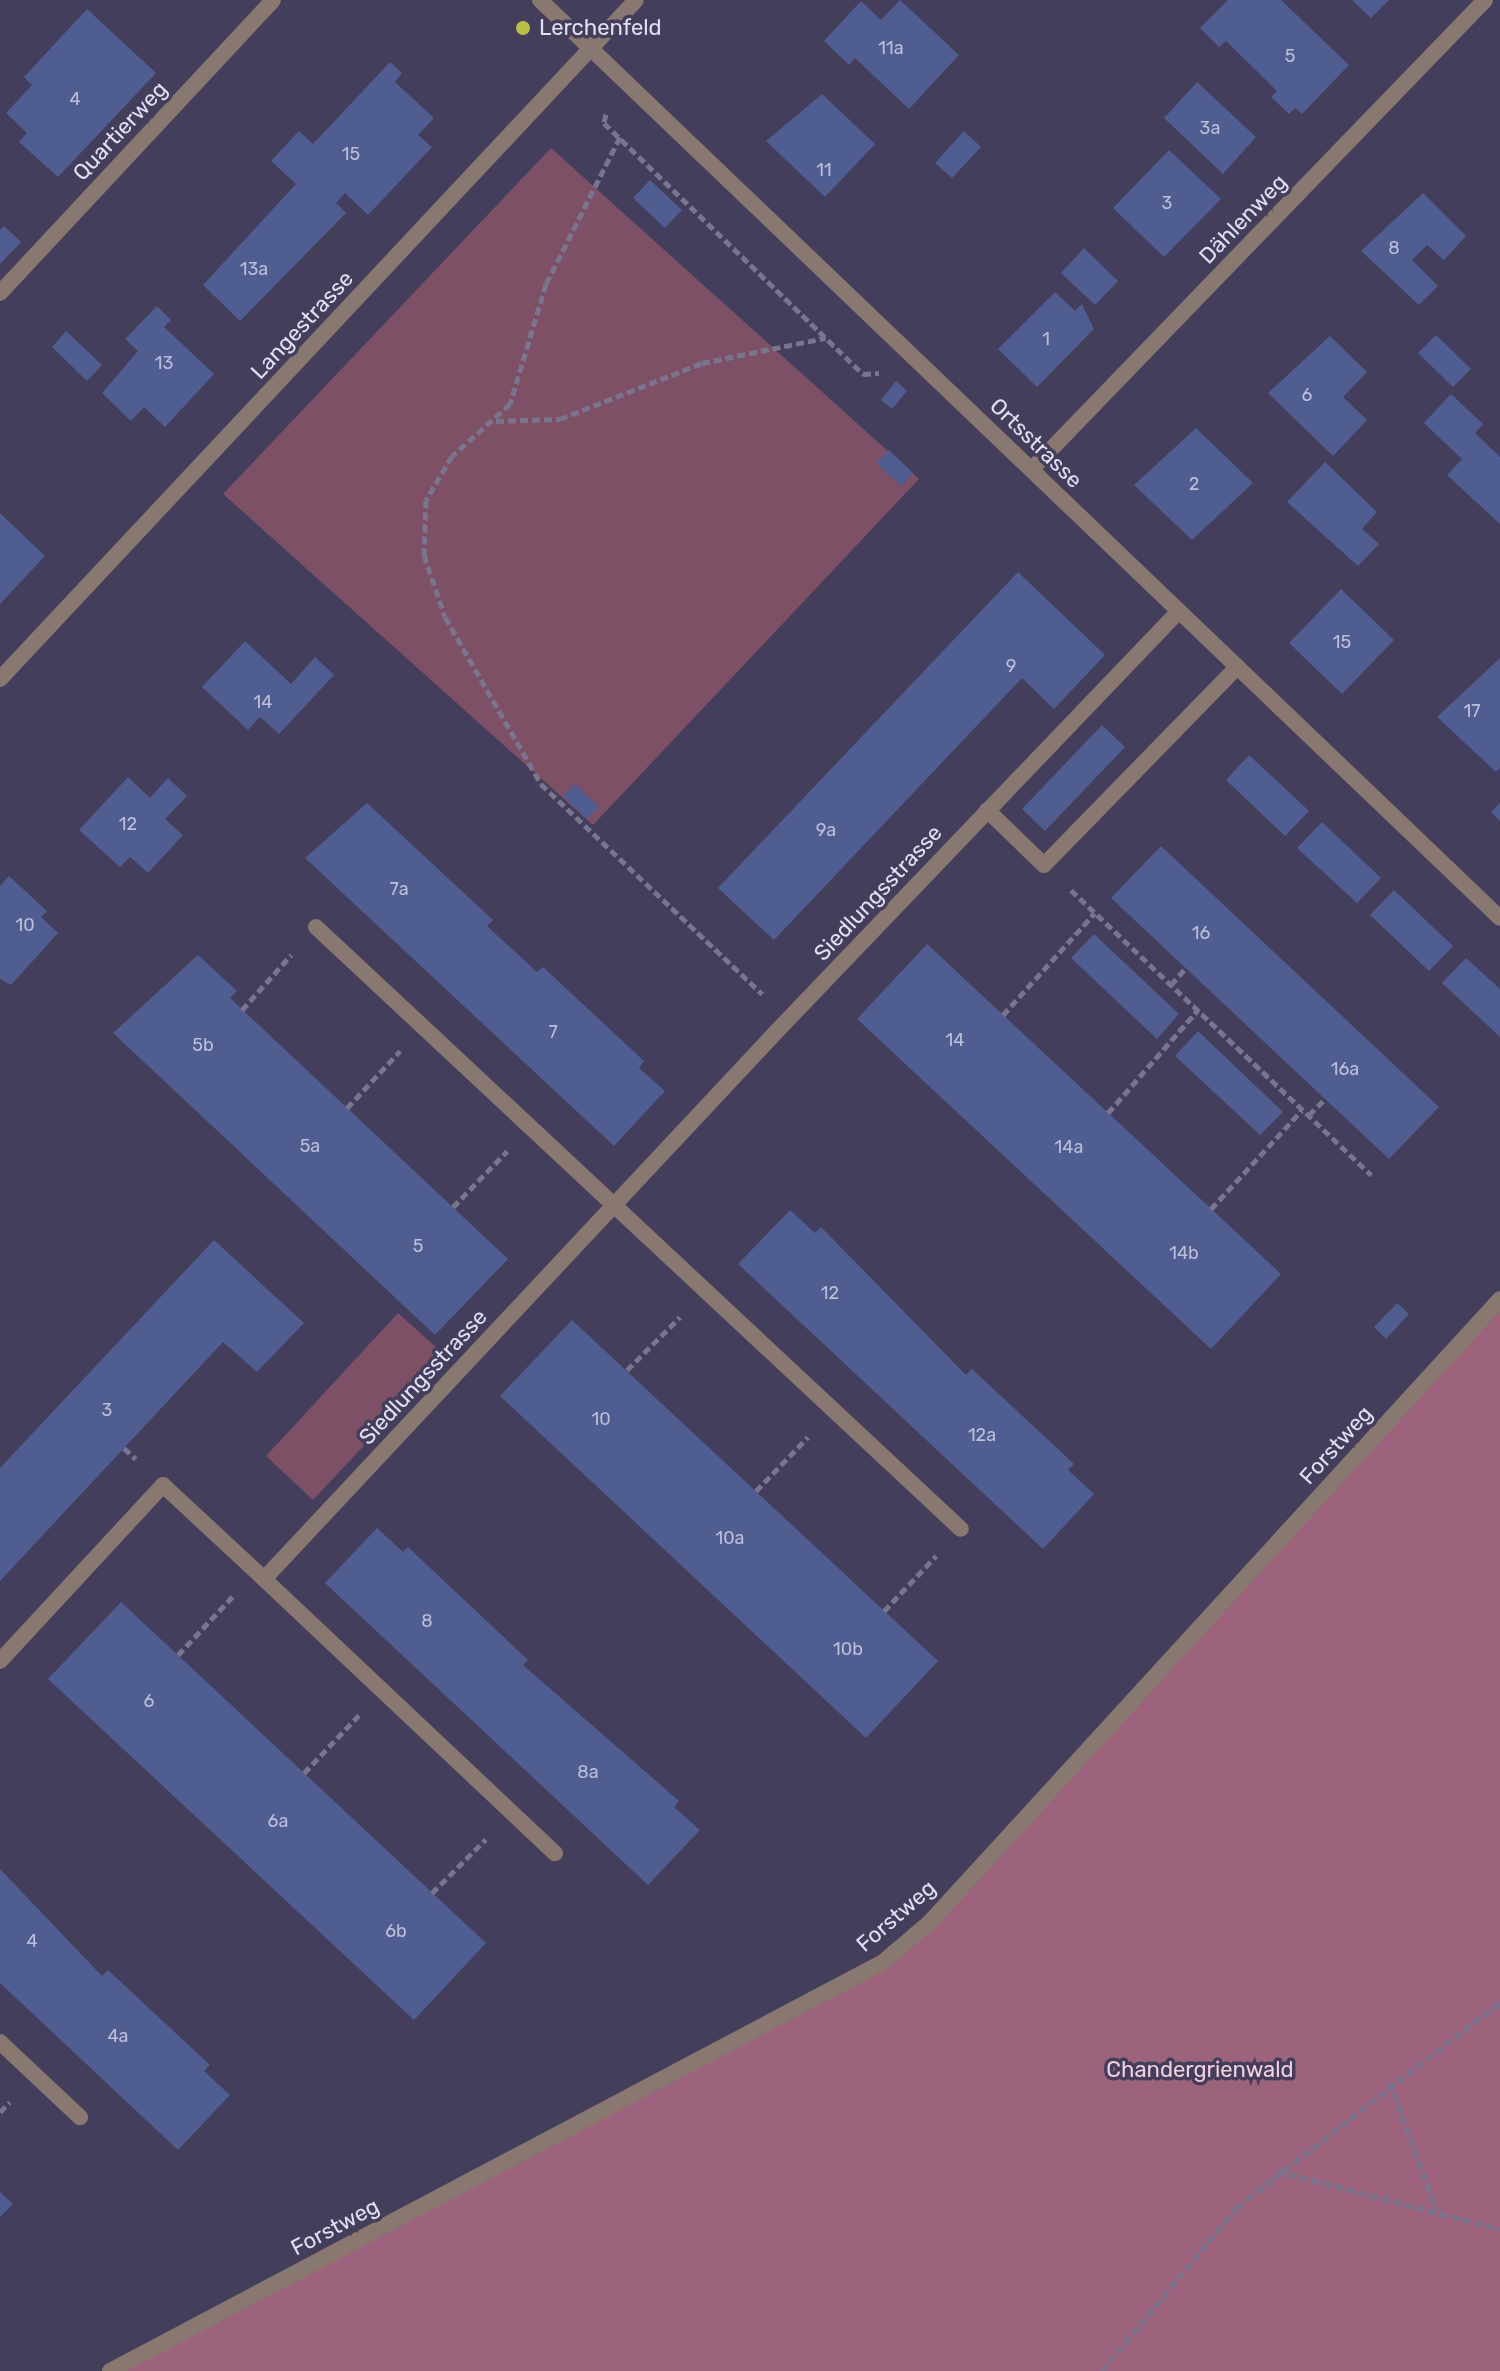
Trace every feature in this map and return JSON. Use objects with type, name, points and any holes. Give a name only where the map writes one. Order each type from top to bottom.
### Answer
[{"type":"street","name":"Quartierweg","points":[[0,293],[273,0]]},
{"type":"street","name":"Ortsstrasse","points":[[540,0],[1032,469],[1177,613],[1500,918]]},
{"type":"street","name":"Langestrasse","points":[[0,679],[636,0]]},
{"type":"street","name":"Dählenweg","points":[[1032,469],[1485,0]]},
{"type":"street","name":"Siedlungsstrasse","points":[[260,1576],[1177,613]]},
{"type":"street","points":[[987,810],[1044,865],[1237,667]]},
{"type":"street","points":[[316,927],[961,1529]]},
{"type":"street","name":"Forstweg","points":[[110,2371],[883,1962],[941,1910],[1500,1299]]},
{"type":"street","points":[[0,1661],[163,1485],[555,1853]]},
{"type":"street","points":[[0,2042],[80,2117]]},
{"type":"path","points":[[620,137],[564,240],[522,380],[495,421],[452,456],[426,500],[424,555],[445,617],[541,784],[783,1025]]},
{"type":"path","points":[[495,421],[560,419],[702,363],[826,338]]},
{"type":"path","points":[[1044,865],[1371,1175]]},
{"type":"path","points":[[1003,1015],[1095,913]]},
{"type":"path","points":[[242,1010],[316,927]]},
{"type":"path","points":[[1171,985],[1186,968]]},
{"type":"path","points":[[1108,1113],[1198,1010]]},
{"type":"path","points":[[347,1108],[422,1027]]},
{"type":"path","points":[[1309,1115],[1325,1099]]},
{"type":"path","points":[[1211,1209],[1302,1110]]},
{"type":"path","points":[[453,1207],[530,1127]]},
{"type":"path","points":[[627,1370],[706,1291]]},
{"type":"path","points":[[756,1491],[833,1410]]},
{"type":"path","points":[[884,1611],[961,1529]]},
{"type":"path","points":[[178,1655],[260,1576]]},
{"type":"path","points":[[304,1773],[382,1691]]},
{"type":"path","points":[[432,1893],[512,1813]]},
{"type":"path","points":[[1102,2371],[1237,2207],[1277,2171],[1390,2082],[1500,2002]]},
{"type":"path","points":[[1390,2082],[1437,2211]]},
{"type":"path","points":[[1277,2171],[1500,2229]]},
{"type":"shaded area","points":[[551,148],[919,479],[593,825],[223,494]]},
{"type":"shaded area","points":[[398,1313],[447,1357],[313,1500],[266,1456]]},
{"type":"green space","name":"Chandergrienwald","points":[[1500,1299],[1500,2371],[110,2371],[883,1962]]},
{"type":"building","points":[[900,0],[959,55],[909,109],[855,58],[849,65],[824,41],[861,1],[881,20]]},
{"type":"building","points":[[1228,0],[1281,0],[1349,65],[1302,114],[1295,108],[1289,114],[1271,97],[1277,91],[1226,41],[1219,47],[1200,28]]},
{"type":"building","points":[[1352,0],[1389,0],[1371,18]]},
{"type":"building","points":[[87,9],[156,73],[58,177],[19,142],[27,133],[6,113],[32,85],[24,77]]},
{"type":"building","points":[[390,62],[402,73],[395,82],[434,118],[418,135],[432,147],[368,215],[345,193],[336,203],[346,213],[240,321],[203,285],[296,184],[271,161],[299,131],[313,144]]},
{"type":"building","points":[[1197,82],[1256,137],[1223,174],[1164,118]]},
{"type":"building","points":[[822,94],[875,144],[825,197],[766,141]]},
{"type":"building","points":[[964,131],[981,147],[952,178],[935,163]]},
{"type":"building","points":[[1169,150],[1221,199],[1164,257],[1113,208]]},
{"type":"building","points":[[650,180],[682,210],[665,228],[633,198]]},
{"type":"building","points":[[1423,193],[1466,236],[1444,260],[1427,245],[1412,260],[1438,286],[1419,305],[1361,251]]},
{"type":"building","points":[[4,226],[21,242],[0,264],[0,230]]},
{"type":"building","points":[[1084,248],[1118,281],[1095,305],[1061,273]]},
{"type":"building","points":[[1055,292],[1075,311],[1082,304],[1094,329],[1037,387],[998,349]]},
{"type":"building","points":[[157,306],[171,320],[164,327],[214,374],[165,427],[144,407],[131,421],[102,393],[138,351],[125,339]]},
{"type":"building","points":[[66,331],[102,365],[87,381],[52,347]]},
{"type":"building","points":[[1436,335],[1471,369],[1453,387],[1418,353]]},
{"type":"building","points":[[1330,336],[1367,372],[1343,397],[1367,420],[1333,456],[1268,393]]},
{"type":"building","points":[[896,381],[907,391],[892,409],[881,400]]},
{"type":"building","points":[[1451,394],[1483,424],[1475,433],[1500,457],[1500,524],[1447,475],[1462,459],[1424,423]]},
{"type":"building","points":[[1196,428],[1253,483],[1192,540],[1134,485]]},
{"type":"building","points":[[889,450],[913,473],[901,486],[876,463]]},
{"type":"building","points":[[1325,462],[1377,512],[1362,529],[1379,544],[1358,566],[1287,502]]},
{"type":"building","points":[[0,513],[45,556],[0,604]]},
{"type":"building","points":[[1018,572],[1105,655],[1054,709],[1022,678],[774,940],[718,888]]},
{"type":"building","points":[[1341,589],[1394,640],[1342,694],[1289,643]]},
{"type":"building","points":[[245,641],[291,684],[315,657],[334,675],[279,734],[260,717],[248,730],[202,687]]},
{"type":"building","points":[[1500,658],[1500,768],[1496,772],[1437,717]]},
{"type":"building","points":[[1102,725],[1125,747],[1045,831],[1022,809]]},
{"type":"building","points":[[1249,755],[1309,811],[1285,836],[1226,780]]},
{"type":"building","points":[[128,777],[150,798],[168,778],[187,796],[165,819],[183,835],[148,873],[130,857],[120,867],[79,830]]},
{"type":"building","points":[[575,784],[599,807],[587,819],[563,796]]},
{"type":"building","points":[[367,803],[493,920],[487,926],[537,972],[543,967],[644,1061],[639,1068],[665,1091],[614,1146],[305,858]]},
{"type":"building","points":[[1500,803],[1500,821],[1491,812]]},
{"type":"building","points":[[1322,822],[1381,878],[1357,903],[1297,848]]},
{"type":"building","points":[[1161,846],[1439,1107],[1389,1159],[1111,898]]},
{"type":"building","points":[[9,876],[47,911],[41,917],[58,933],[11,985],[0,979],[0,886]]},
{"type":"building","points":[[1394,890],[1453,946],[1429,971],[1370,915]]},
{"type":"building","points":[[1094,934],[1179,1014],[1157,1039],[1071,958]]},
{"type":"building","points":[[927,944],[1281,1274],[1211,1349],[857,1019]]},
{"type":"building","points":[[198,955],[237,991],[230,998],[508,1259],[435,1335],[113,1033]]},
{"type":"building","points":[[1466,958],[1500,989],[1500,1037],[1442,983]]},
{"type":"building","points":[[1198,1031],[1283,1112],[1260,1135],[1175,1056]]},
{"type":"building","points":[[790,1210],[815,1233],[821,1227],[966,1375],[972,1369],[1074,1464],[1068,1470],[1094,1494],[1043,1549],[738,1264]]},
{"type":"building","points":[[214,1240],[304,1323],[257,1372],[223,1342],[0,1581],[0,1468]]},
{"type":"building","points":[[1397,1303],[1409,1314],[1386,1339],[1374,1327]]},
{"type":"building","points":[[572,1320],[938,1661],[866,1738],[500,1396]]},
{"type":"building","points":[[377,1528],[403,1552],[408,1547],[528,1660],[523,1665],[679,1801],[674,1807],[700,1830],[648,1885],[325,1583]]},
{"type":"building","points":[[121,1602],[486,1943],[414,2020],[48,1679]]},
{"type":"building","points":[[0,1869],[102,1976],[108,1970],[210,2065],[204,2071],[230,2095],[178,2150],[0,1983]]},
{"type":"building","points":[[0,2192],[13,2204],[0,2217]]},
{"type":"place","name":"Lerchenfeld","points":[[523,28]]}]
